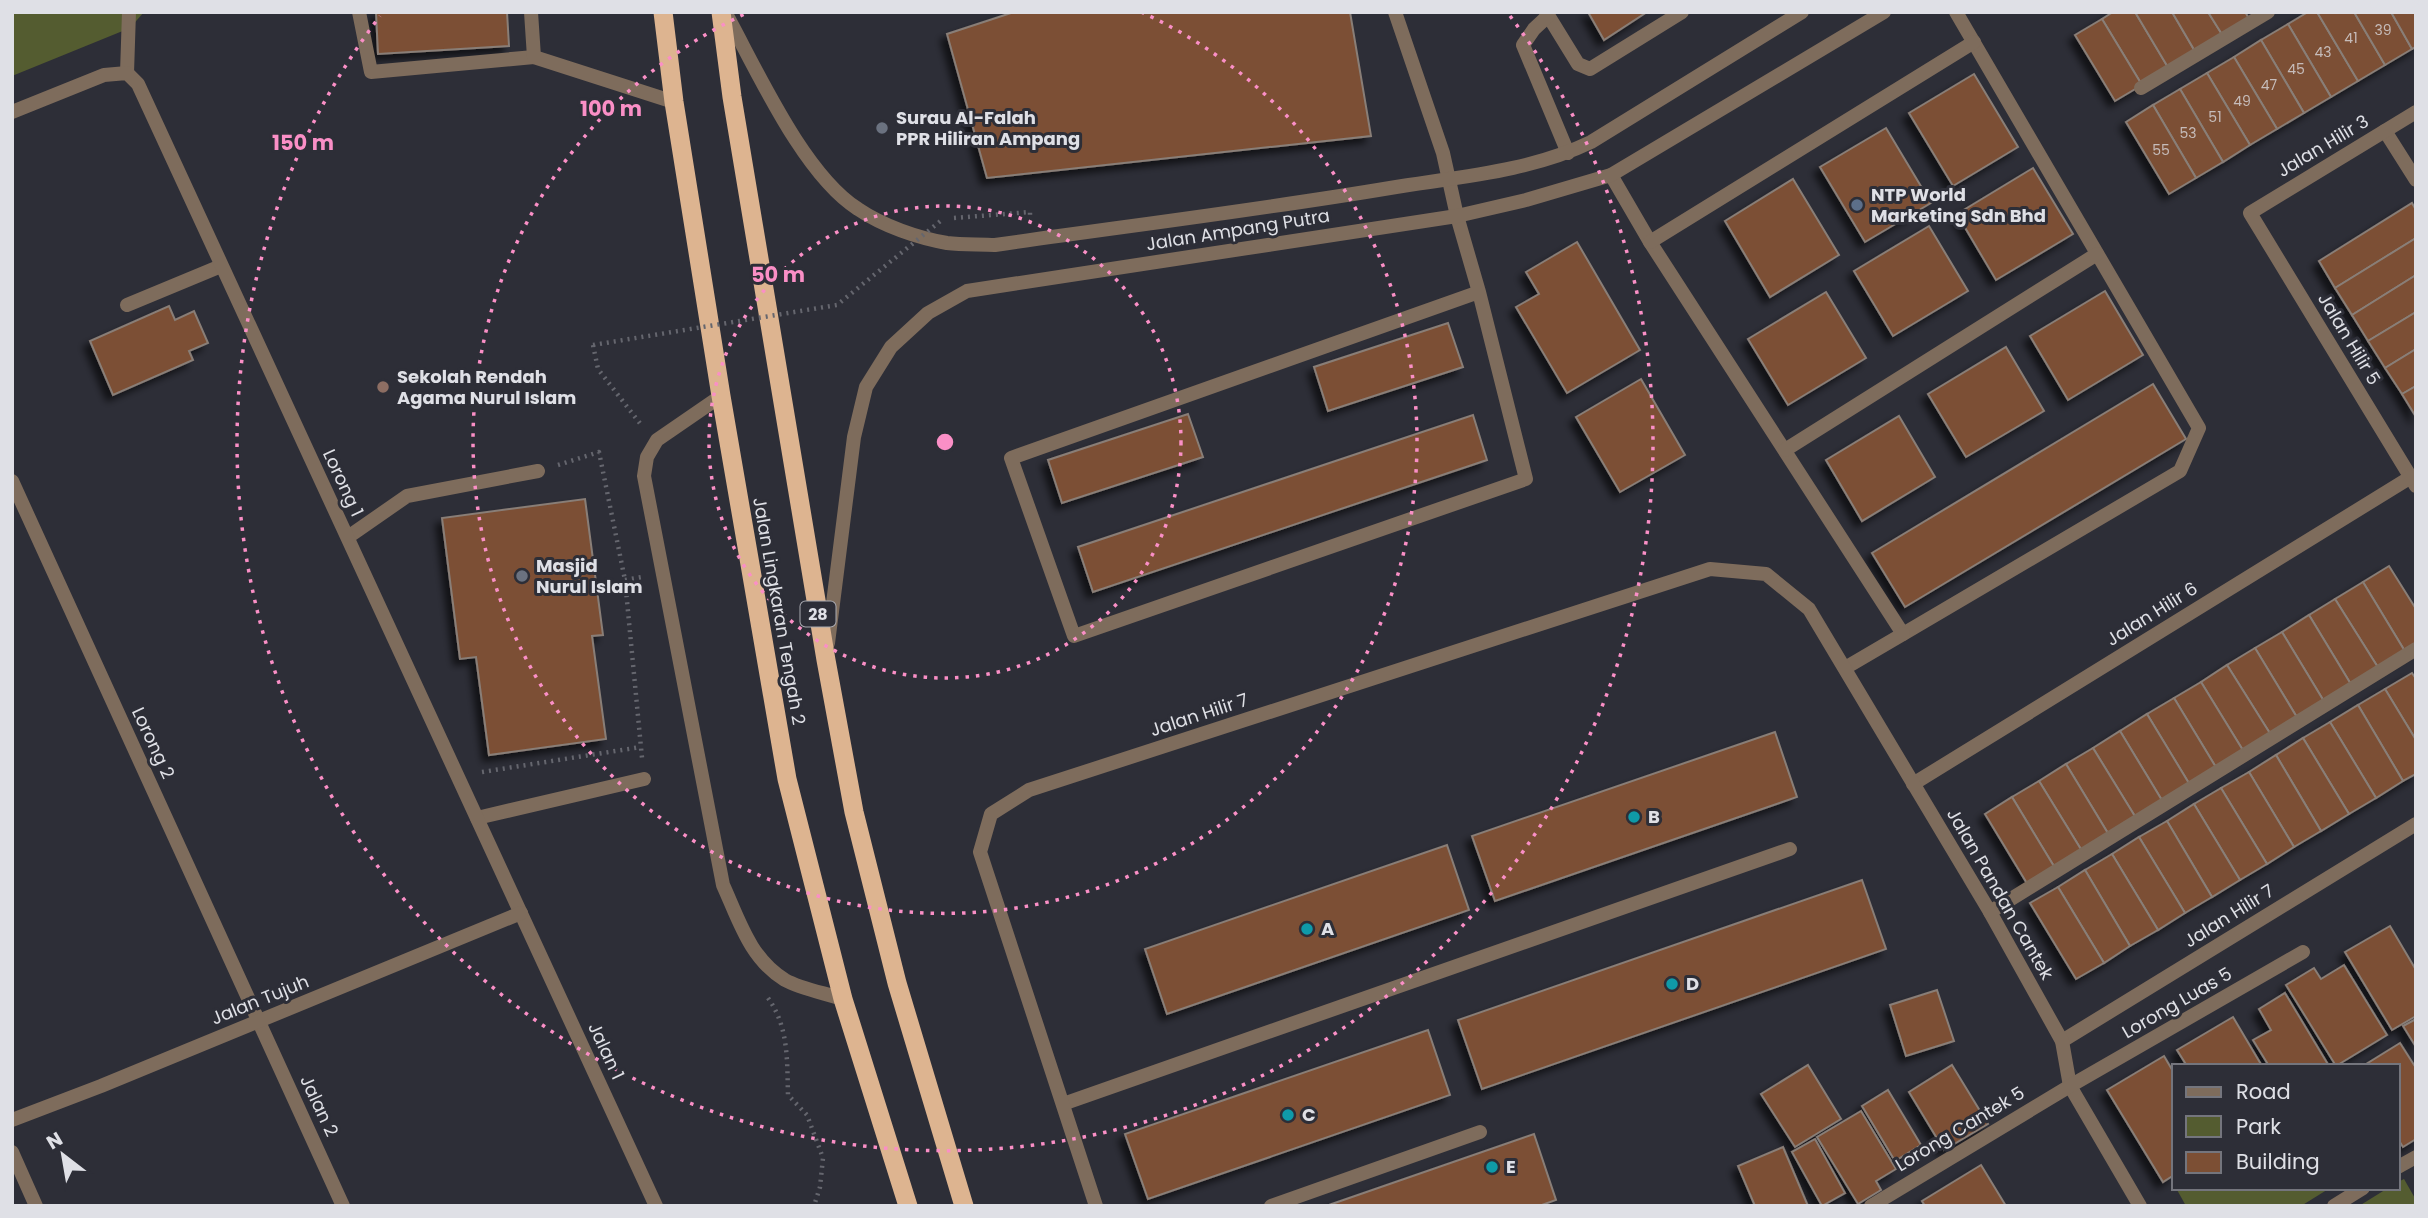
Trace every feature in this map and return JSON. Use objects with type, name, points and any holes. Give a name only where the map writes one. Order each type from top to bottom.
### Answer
[{"type":"highway","name":"Jalan Lingkaran Tengah 2","points":[[663,12],[674,102],[721,396],[787,779],[843,999],[908,1206]]},
{"type":"highway","name":"28","points":[[723,12],[732,97],[854,812],[897,983],[964,1206]]},
{"type":"street","points":[[12,112],[104,75],[127,73],[129,12]]},
{"type":"street","points":[[359,12],[372,72],[534,57],[674,102]]},
{"type":"street","points":[[531,12],[534,57]]},
{"type":"street","name":"Jalan Ampang Putra","points":[[723,12],[795,138],[822,176],[857,209],[899,229],[947,243],[995,245],[1448,179],[1509,169],[1568,153],[1591,142],[1802,12]]},
{"type":"street","points":[[1395,12],[1443,153],[1457,216],[1479,292],[1526,479],[1074,636],[1011,458],[1479,292]]},
{"type":"street","points":[[1568,153],[1523,45],[1534,29],[1547,14],[1578,64],[1590,69],[1682,12]]},
{"type":"street","name":"Jalan Ampang Putra","points":[[826,660],[854,437],[866,387],[891,347],[928,313],[967,292],[1457,216],[1526,200],[1611,174],[1884,12]]},
{"type":"street","points":[[1845,668],[2180,471],[2199,428],[1956,12]]},
{"type":"street","points":[[2141,88],[2268,12]]},
{"type":"street","points":[[1650,242],[1974,42]]},
{"type":"street","name":"Lorong 1","points":[[127,73],[138,84],[521,913]]},
{"type":"street","name":"Jalan Hilir 3","points":[[2250,213],[2416,112]]},
{"type":"street","points":[[2385,131],[2416,180]]},
{"type":"street","points":[[1611,174],[1650,242],[1903,634]]},
{"type":"street","name":"Jalan Hilir 5","points":[[2250,213],[2414,479]]},
{"type":"street","points":[[1785,450],[2097,254]]},
{"type":"street","points":[[127,305],[221,266]]},
{"type":"street","points":[[721,396],[657,440],[647,457],[644,476],[723,885],[748,940],[763,963],[787,981],[843,999]]},
{"type":"street","points":[[348,537],[407,496],[538,471]]},
{"type":"street","name":"Jalan Hilir 6","points":[[1913,784],[2414,479]]},
{"type":"street","name":"Lorong 2","points":[[12,481],[259,1021]]},
{"type":"street","name":"Jalan Hilir 7","points":[[1096,1206],[980,852],[991,814],[1029,790],[1710,569],[1766,574],[1809,609]]},
{"type":"street","name":"Jalan Pandan Cantek","points":[[1809,609],[1990,912],[2062,1041],[2070,1086],[2140,1206]]},
{"type":"street","points":[[1990,912],[2416,649]]},
{"type":"street","points":[[477,818],[644,779]]},
{"type":"street","name":"Jalan Hilir 7","points":[[2062,1041],[2416,824]]},
{"type":"street","points":[[1063,1104],[1790,849]]},
{"type":"street","name":"Jalan Tujuh","points":[[12,1120],[521,913]]},
{"type":"street","name":"Jalan 1","points":[[521,913],[656,1206]]},
{"type":"street","name":"Lorong Luas 5","points":[[2070,1086],[2303,952]]},
{"type":"street","name":"Jalan 2","points":[[259,1021],[344,1206]]},
{"type":"street","name":"Lorong Cantek 5","points":[[1871,1206],[2070,1086]]},
{"type":"street","points":[[1271,1206],[1480,1132]]},
{"type":"street","points":[[12,1152],[36,1206]]},
{"type":"street","points":[[2400,1166],[2416,1157]]},
{"type":"street","points":[[2334,1206],[2360,1190]]},
{"type":"path","points":[[647,457],[641,422],[598,369],[593,345],[836,305],[943,219]]},
{"type":"path","points":[[563,463],[599,452],[625,580],[642,758]]},
{"type":"path","points":[[482,772],[641,747]]},
{"type":"path","points":[[766,996],[774,1006],[788,1048],[788,1095],[807,1115],[823,1158],[820,1187],[814,1206]]},
{"type":"green space","points":[[12,12],[144,12],[130,28],[12,76]]},
{"type":"green space","points":[[2404,1179],[2416,1200],[2416,1206],[2359,1206],[2385,1190],[2400,1190],[2400,1181]]},
{"type":"green space","points":[[2177,1190],[2327,1190],[2301,1206],[2186,1206]]},
{"type":"building","points":[[376,12],[507,12],[509,46],[378,54]]},
{"type":"building","points":[[1014,12],[1350,12],[1371,136],[987,178],[947,34]]},
{"type":"building","points":[[1588,12],[1647,12],[1604,40]]},
{"type":"building","points":[[2113,12],[2135,12],[2169,69],[2142,85],[2102,19]]},
{"type":"building","points":[[2135,12],[2172,12],[2196,53],[2169,69]]},
{"type":"building","points":[[2172,12],[2208,12],[2223,36],[2196,53]]},
{"type":"building","points":[[2208,12],[2245,12],[2250,20],[2223,36]]},
{"type":"building","points":[[2308,12],[2317,12],[2358,81],[2331,97],[2288,24]]},
{"type":"building","points":[[2317,12],[2354,12],[2385,65],[2358,81]]},
{"type":"building","points":[[2354,12],[2391,12],[2412,49],[2385,65]]},
{"type":"building","points":[[2391,12],[2416,12],[2416,47],[2412,49]]},
{"type":"building","points":[[2102,19],[2142,85],[2115,101],[2075,35]]},
{"type":"building","points":[[2288,24],[2331,97],[2304,113],[2261,40]]},
{"type":"building","points":[[2261,40],[2304,113],[2277,129],[2234,57]]},
{"type":"building","points":[[2234,57],[2277,129],[2250,145],[2207,73]]},
{"type":"building","points":[[2207,73],[2250,145],[2223,162],[2180,89]]},
{"type":"building","points":[[1974,74],[2018,147],[1953,186],[1909,113]]},
{"type":"building","points":[[2180,89],[2223,162],[2196,178],[2153,105]]},
{"type":"building","points":[[2153,105],[2196,178],[2169,194],[2126,122]]},
{"type":"building","points":[[1886,128],[1931,203],[1865,242],[1820,167]]},
{"type":"building","points":[[2033,168],[2073,234],[1996,280],[1957,214]]},
{"type":"building","points":[[1793,179],[1839,255],[1770,297],[1725,221]]},
{"type":"building","points":[[2412,203],[2416,210],[2416,238],[2335,288],[2319,261]]},
{"type":"building","points":[[1929,226],[1968,291],[1893,336],[1854,271]]},
{"type":"building","points":[[2416,238],[2416,275],[2352,315],[2335,288]]},
{"type":"building","points":[[1577,242],[1640,350],[1567,393],[1516,307],[1539,294],[1526,272]]},
{"type":"building","points":[[2416,275],[2416,312],[2368,341],[2352,315]]},
{"type":"building","points":[[2105,291],[2143,355],[2068,400],[2030,336]]},
{"type":"building","points":[[1826,292],[1866,358],[1788,405],[1748,339]]},
{"type":"building","points":[[169,306],[175,320],[194,311],[208,343],[189,351],[193,360],[113,395],[90,341]]},
{"type":"building","points":[[2416,312],[2416,349],[2385,368],[2368,341]]},
{"type":"building","points":[[1448,323],[1463,367],[1328,411],[1314,367]]},
{"type":"building","points":[[2006,347],[2044,411],[1966,457],[1928,394]]},
{"type":"building","points":[[2416,349],[2416,386],[2402,394],[2385,368]]},
{"type":"building","points":[[1641,379],[1685,455],[1620,492],[1576,417]]},
{"type":"building","points":[[2153,384],[2186,439],[1905,607],[1872,553]]},
{"type":"building","points":[[2416,386],[2416,417],[2402,394]]},
{"type":"building","points":[[1188,414],[1203,457],[1062,503],[1048,460]]},
{"type":"building","points":[[1473,415],[1487,460],[1093,592],[1078,547]]},
{"type":"building","points":[[1899,416],[1935,477],[1862,521],[1826,460]]},
{"type":"building","name":"Masjid Nurul Islam","points":[[585,499],[603,635],[592,636],[606,739],[489,755],[476,657],[460,659],[442,518]]},
{"type":"building","points":[[2389,566],[2416,609],[2416,647],[2406,653],[2363,582]]},
{"type":"building","points":[[2363,582],[2406,653],[2379,669],[2335,599]]},
{"type":"building","points":[[2335,599],[2379,669],[2352,686],[2309,615]]},
{"type":"building","points":[[2309,615],[2352,686],[2325,703],[2282,632]]},
{"type":"building","points":[[2282,632],[2325,703],[2298,719],[2255,648]]},
{"type":"building","points":[[2255,648],[2298,719],[2271,735],[2227,665]]},
{"type":"building","points":[[2227,665],[2271,735],[2244,752],[2201,682]]},
{"type":"building","points":[[2412,673],[2416,679],[2416,740],[2385,689]]},
{"type":"building","points":[[2201,682],[2244,752],[2217,769],[2174,698]]},
{"type":"building","points":[[2385,689],[2416,740],[2416,774],[2403,781],[2358,705]]},
{"type":"building","points":[[2174,698],[2217,769],[2190,785],[2147,714]]},
{"type":"building","points":[[2358,705],[2403,781],[2376,798],[2330,722]]},
{"type":"building","points":[[2147,714],[2190,785],[2163,802],[2120,731]]},
{"type":"building","points":[[2330,722],[2376,798],[2349,814],[2303,738]]},
{"type":"building","points":[[2120,731],[2163,802],[2136,818],[2093,748]]},
{"type":"building","name":"B","points":[[1775,732],[1797,797],[1495,901],[1472,836]]},
{"type":"building","points":[[2303,738],[2349,814],[2321,831],[2276,755]]},
{"type":"building","points":[[2093,748],[2136,818],[2109,835],[2066,764]]},
{"type":"building","points":[[2276,755],[2321,831],[2294,847],[2249,772]]},
{"type":"building","points":[[2066,764],[2109,835],[2082,851],[2039,781]]},
{"type":"building","points":[[2249,772],[2294,847],[2267,864],[2221,788]]},
{"type":"building","points":[[2039,781],[2082,851],[2055,868],[2012,797]]},
{"type":"building","points":[[2221,788],[2267,864],[2240,880],[2194,804]]},
{"type":"building","points":[[2012,797],[2055,868],[2028,885],[1985,814]]},
{"type":"building","points":[[2194,804],[2240,880],[2212,897],[2167,821]]},
{"type":"building","points":[[2167,821],[2212,897],[2185,913],[2139,837]]},
{"type":"building","points":[[2139,837],[2185,913],[2158,930],[2112,854]]},
{"type":"building","name":"A","points":[[1447,845],[1469,910],[1167,1014],[1145,949]]},
{"type":"building","points":[[2112,854],[2158,930],[2130,946],[2085,870]]},
{"type":"building","points":[[2085,870],[2130,946],[2104,963],[2058,887]]},
{"type":"building","name":"D","points":[[1862,880],[1886,949],[1482,1089],[1458,1020]]},
{"type":"building","points":[[2058,887],[2104,963],[2076,979],[2030,903]]},
{"type":"building","points":[[2390,926],[2416,970],[2416,1016],[2392,1030],[2345,952]]},
{"type":"building","points":[[2344,965],[2387,1035],[2339,1064],[2335,1064],[2286,985],[2314,968],[2321,979]]},
{"type":"building","points":[[1937,990],[1954,1041],[1906,1056],[1890,1005]]},
{"type":"building","points":[[2285,993],[2328,1064],[2268,1064],[2253,1040],[2271,1030],[2259,1009]]},
{"type":"building","points":[[2233,1017],[2261,1064],[2186,1064],[2177,1050]]},
{"type":"building","points":[[2416,1019],[2416,1047],[2403,1026]]},
{"type":"building","name":"C","points":[[1428,1030],[1450,1095],[1148,1199],[1125,1134]]},
{"type":"building","points":[[2400,1043],[2416,1068],[2416,1139],[2403,1147],[2400,1142],[2400,1064],[2366,1064]]},
{"type":"building","points":[[2164,1056],[2172,1070],[2172,1176],[2163,1182],[2107,1090]]},
{"type":"building","points":[[1808,1065],[1841,1119],[1795,1147],[1761,1094]]},
{"type":"building","points":[[1952,1065],[1988,1124],[1944,1150],[1909,1092]]},
{"type":"building","points":[[1888,1090],[1921,1145],[1895,1161],[1862,1106]]},
{"type":"building","points":[[1861,1111],[1896,1169],[1876,1181],[1881,1190],[1858,1204],[1817,1137]]},
{"type":"building","name":"E","points":[[1534,1134],[1556,1200],[1539,1206],[1326,1206]]},
{"type":"building","points":[[1815,1139],[1845,1193],[1822,1206],[1792,1152]]},
{"type":"building","points":[[1783,1147],[1808,1206],[1755,1206],[1738,1166]]},
{"type":"building","points":[[1981,1165],[2006,1206],[1925,1206],[1922,1201]]},
{"type":"place","name":"Surau Al-Falah PPR Hiliran Ampang","points":[[882,128]]},
{"type":"place","name":"NTP World Marketing Sdn Bhd","points":[[1857,205]]},
{"type":"place","name":"Sekolah Rendah Agama Nurul Islam","points":[[383,387]]},
{"type":"place","name":"Masjid Nurul Islam","points":[[522,576]]},
{"type":"place","name":"B","points":[[1634,817]]},
{"type":"place","name":"A","points":[[1307,929]]},
{"type":"place","name":"D","points":[[1672,984]]},
{"type":"place","name":"C","points":[[1288,1115]]},
{"type":"place","name":"E","points":[[1492,1167]]}]
